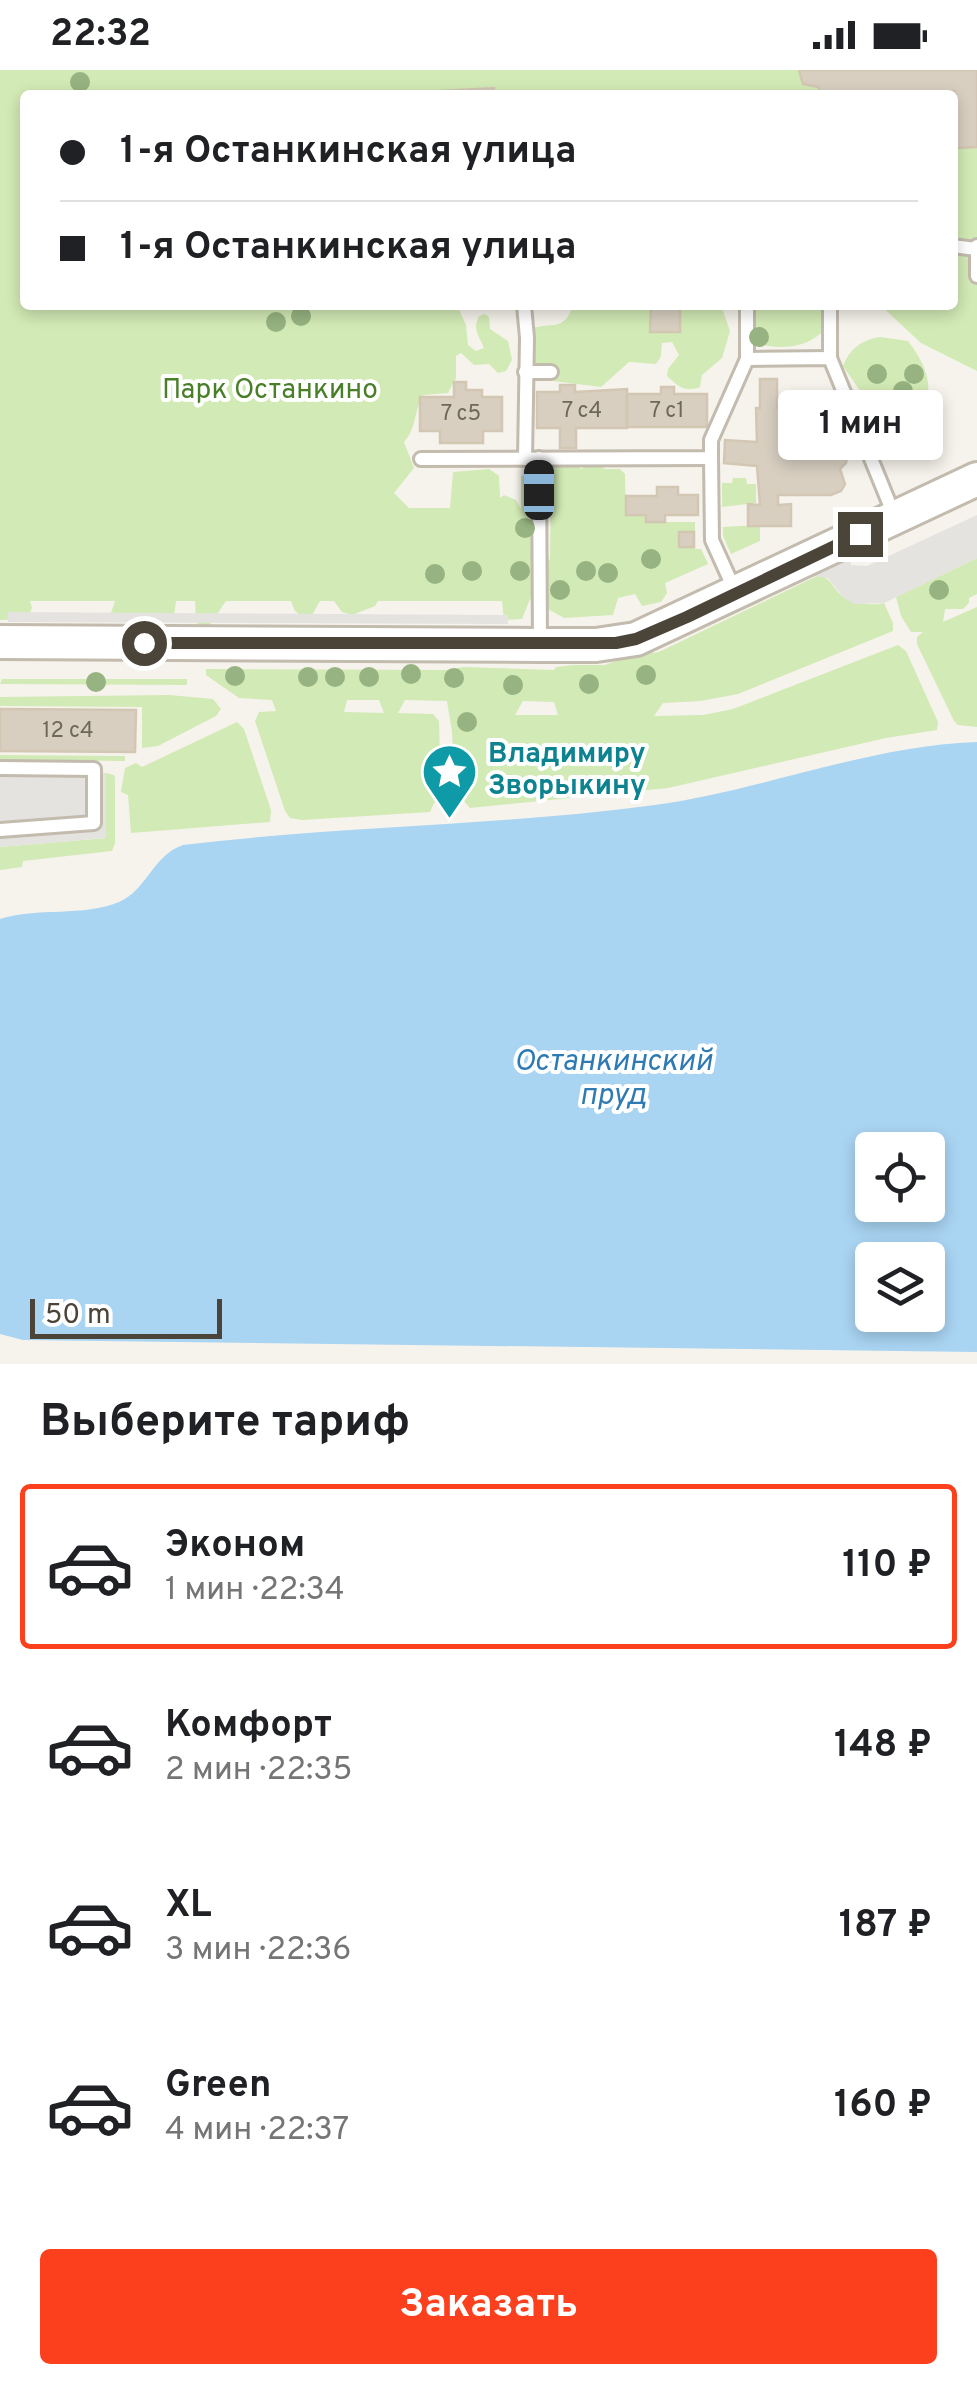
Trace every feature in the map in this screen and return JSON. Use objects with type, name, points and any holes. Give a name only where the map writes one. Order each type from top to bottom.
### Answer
[{"type":"street","points":[[0,642],[596,645],[636,639],[977,480]]},
{"type":"lane","points":[[977,248],[977,276]]},
{"type":"lane","points":[[524,310],[540,645]]},
{"type":"lane","points":[[736,594],[712,540],[711,440],[747,359],[747,310]]},
{"type":"lane","points":[[830,310],[830,358],[895,517]]},
{"type":"lane","points":[[747,359],[830,358]]},
{"type":"lane","points":[[525,372],[551,372]]},
{"type":"lane","points":[[420,459],[711,458]]},
{"type":"lane","points":[[0,768],[94,769],[94,823],[0,830]]},
{"type":"green space","name":"Парк Останкино","points":[[0,70],[977,70],[977,371],[921,343],[885,310],[958,310],[958,90],[20,90],[20,310],[459,310],[468,345],[476,351],[484,348],[476,325],[479,316],[485,314],[490,329],[508,341],[512,360],[506,371],[498,373],[489,364],[474,365],[461,353],[456,356],[456,378],[448,393],[423,395],[420,401],[404,442],[414,468],[394,493],[409,508],[450,508],[453,472],[489,469],[499,476],[500,498],[504,495],[516,500],[521,509],[521,476],[527,475],[529,526],[550,561],[551,488],[546,465],[573,460],[581,469],[595,462],[625,474],[626,515],[646,515],[647,522],[695,522],[695,549],[701,549],[708,564],[665,583],[667,593],[661,602],[642,606],[635,594],[618,598],[613,615],[564,618],[530,599],[522,619],[504,620],[502,601],[378,601],[352,615],[342,612],[334,601],[320,601],[308,622],[295,611],[291,601],[226,601],[208,627],[196,623],[195,601],[176,601],[174,616],[111,613],[115,601],[30,601],[32,608],[27,619],[0,620]]},
{"type":"green space","points":[[571,310],[723,310],[730,331],[722,358],[702,375],[700,387],[695,389],[682,388],[667,376],[679,355],[672,342],[662,343],[656,364],[629,362],[601,387],[545,380],[527,347],[530,329],[561,323]]},
{"type":"green space","points":[[754,310],[823,310],[821,333],[807,342],[782,347],[757,344]]},
{"type":"green space","points":[[880,337],[908,341],[925,371],[926,401],[913,421],[876,414],[843,366],[857,346]]},
{"type":"green space","points":[[733,478],[746,478],[747,484],[756,484],[756,503],[722,507],[722,483],[732,483]]},
{"type":"green space","points":[[760,525],[760,541],[731,554],[723,527]]},
{"type":"green space","points":[[977,558],[977,594],[969,598],[963,609],[945,609],[943,622],[977,607],[977,727],[954,721],[917,644],[917,637],[923,632],[911,632],[896,597]]},
{"type":"green space","points":[[819,575],[848,599],[864,604],[884,603],[893,631],[738,694],[663,703],[654,716],[703,715],[733,709],[898,645],[906,651],[938,722],[937,730],[668,788],[470,808],[455,798],[447,701],[405,700],[398,713],[433,714],[439,721],[441,799],[430,812],[302,820],[290,818],[285,811],[255,721],[259,712],[276,711],[272,700],[239,698],[206,675],[206,669],[554,670],[574,665],[605,665],[646,650],[661,651]],"holes":[[[347,700],[379,700],[384,713],[344,712]],[[523,701],[554,702],[558,715],[515,715]]]},
{"type":"green space","points":[[2,679],[187,679],[187,685],[0,684]]},
{"type":"green space","points":[[169,695],[213,699],[221,709],[216,716],[158,746],[142,748],[142,707],[0,706],[0,697]]},
{"type":"green space","points":[[237,722],[244,729],[271,810],[270,822],[131,833],[128,795],[121,792],[125,768],[136,763],[142,767]]},
{"type":"green space","points":[[0,755],[125,756],[125,761],[0,760]]},
{"type":"green space","points":[[106,773],[115,778],[112,851],[23,861],[22,867],[0,870],[0,847],[106,838]]},
{"type":"shaded area","points":[[977,515],[977,558],[884,603],[854,604],[828,578],[813,576],[851,558],[851,565],[867,566]]},
{"type":"shaded area","points":[[8,612],[508,615],[508,624],[8,622]]},
{"type":"shaded area","points":[[106,773],[106,838],[0,847],[0,774]]},
{"type":"water","name":"Останкинский пруд","points":[[977,742],[977,1352],[23,1340],[0,1334],[0,919],[119,902],[137,889],[164,856],[183,845],[655,805],[895,751]]},
{"type":"building","points":[[799,70],[977,70],[977,147],[958,148],[958,90],[819,90],[803,84]]},
{"type":"building","points":[[651,310],[680,310],[680,332],[650,332]]},
{"type":"building","points":[[760,379],[777,379],[777,408],[831,408],[845,418],[840,434],[849,449],[846,463],[840,469],[845,484],[841,491],[831,495],[778,495],[778,505],[791,504],[791,526],[748,526],[748,504],[760,505],[757,466],[724,463],[725,440],[757,442]]},
{"type":"building","points":[[454,382],[466,382],[466,390],[482,390],[482,397],[502,397],[502,431],[483,431],[483,443],[440,443],[440,431],[420,431],[420,397],[454,397]]},
{"type":"building","points":[[560,385],[575,385],[575,392],[627,389],[627,428],[576,428],[576,448],[560,448],[560,428],[537,428],[537,392],[560,392]]},
{"type":"building","points":[[661,387],[674,387],[674,394],[707,394],[707,427],[627,427],[627,394],[661,394]]},
{"type":"building","points":[[657,487],[678,487],[678,495],[698,495],[698,515],[665,515],[665,522],[646,522],[646,515],[626,515],[626,496],[657,496]]},
{"type":"building","points":[[679,532],[694,532],[694,547],[679,547]]},
{"type":"building","points":[[0,709],[136,710],[135,752],[0,751]]},
{"type":"place","name":"Владимиру Зворыкину","points":[[449,820]]},
{"type":"route","points":[[144,643],[616,643],[636,639],[687,617],[860,534]]}]
